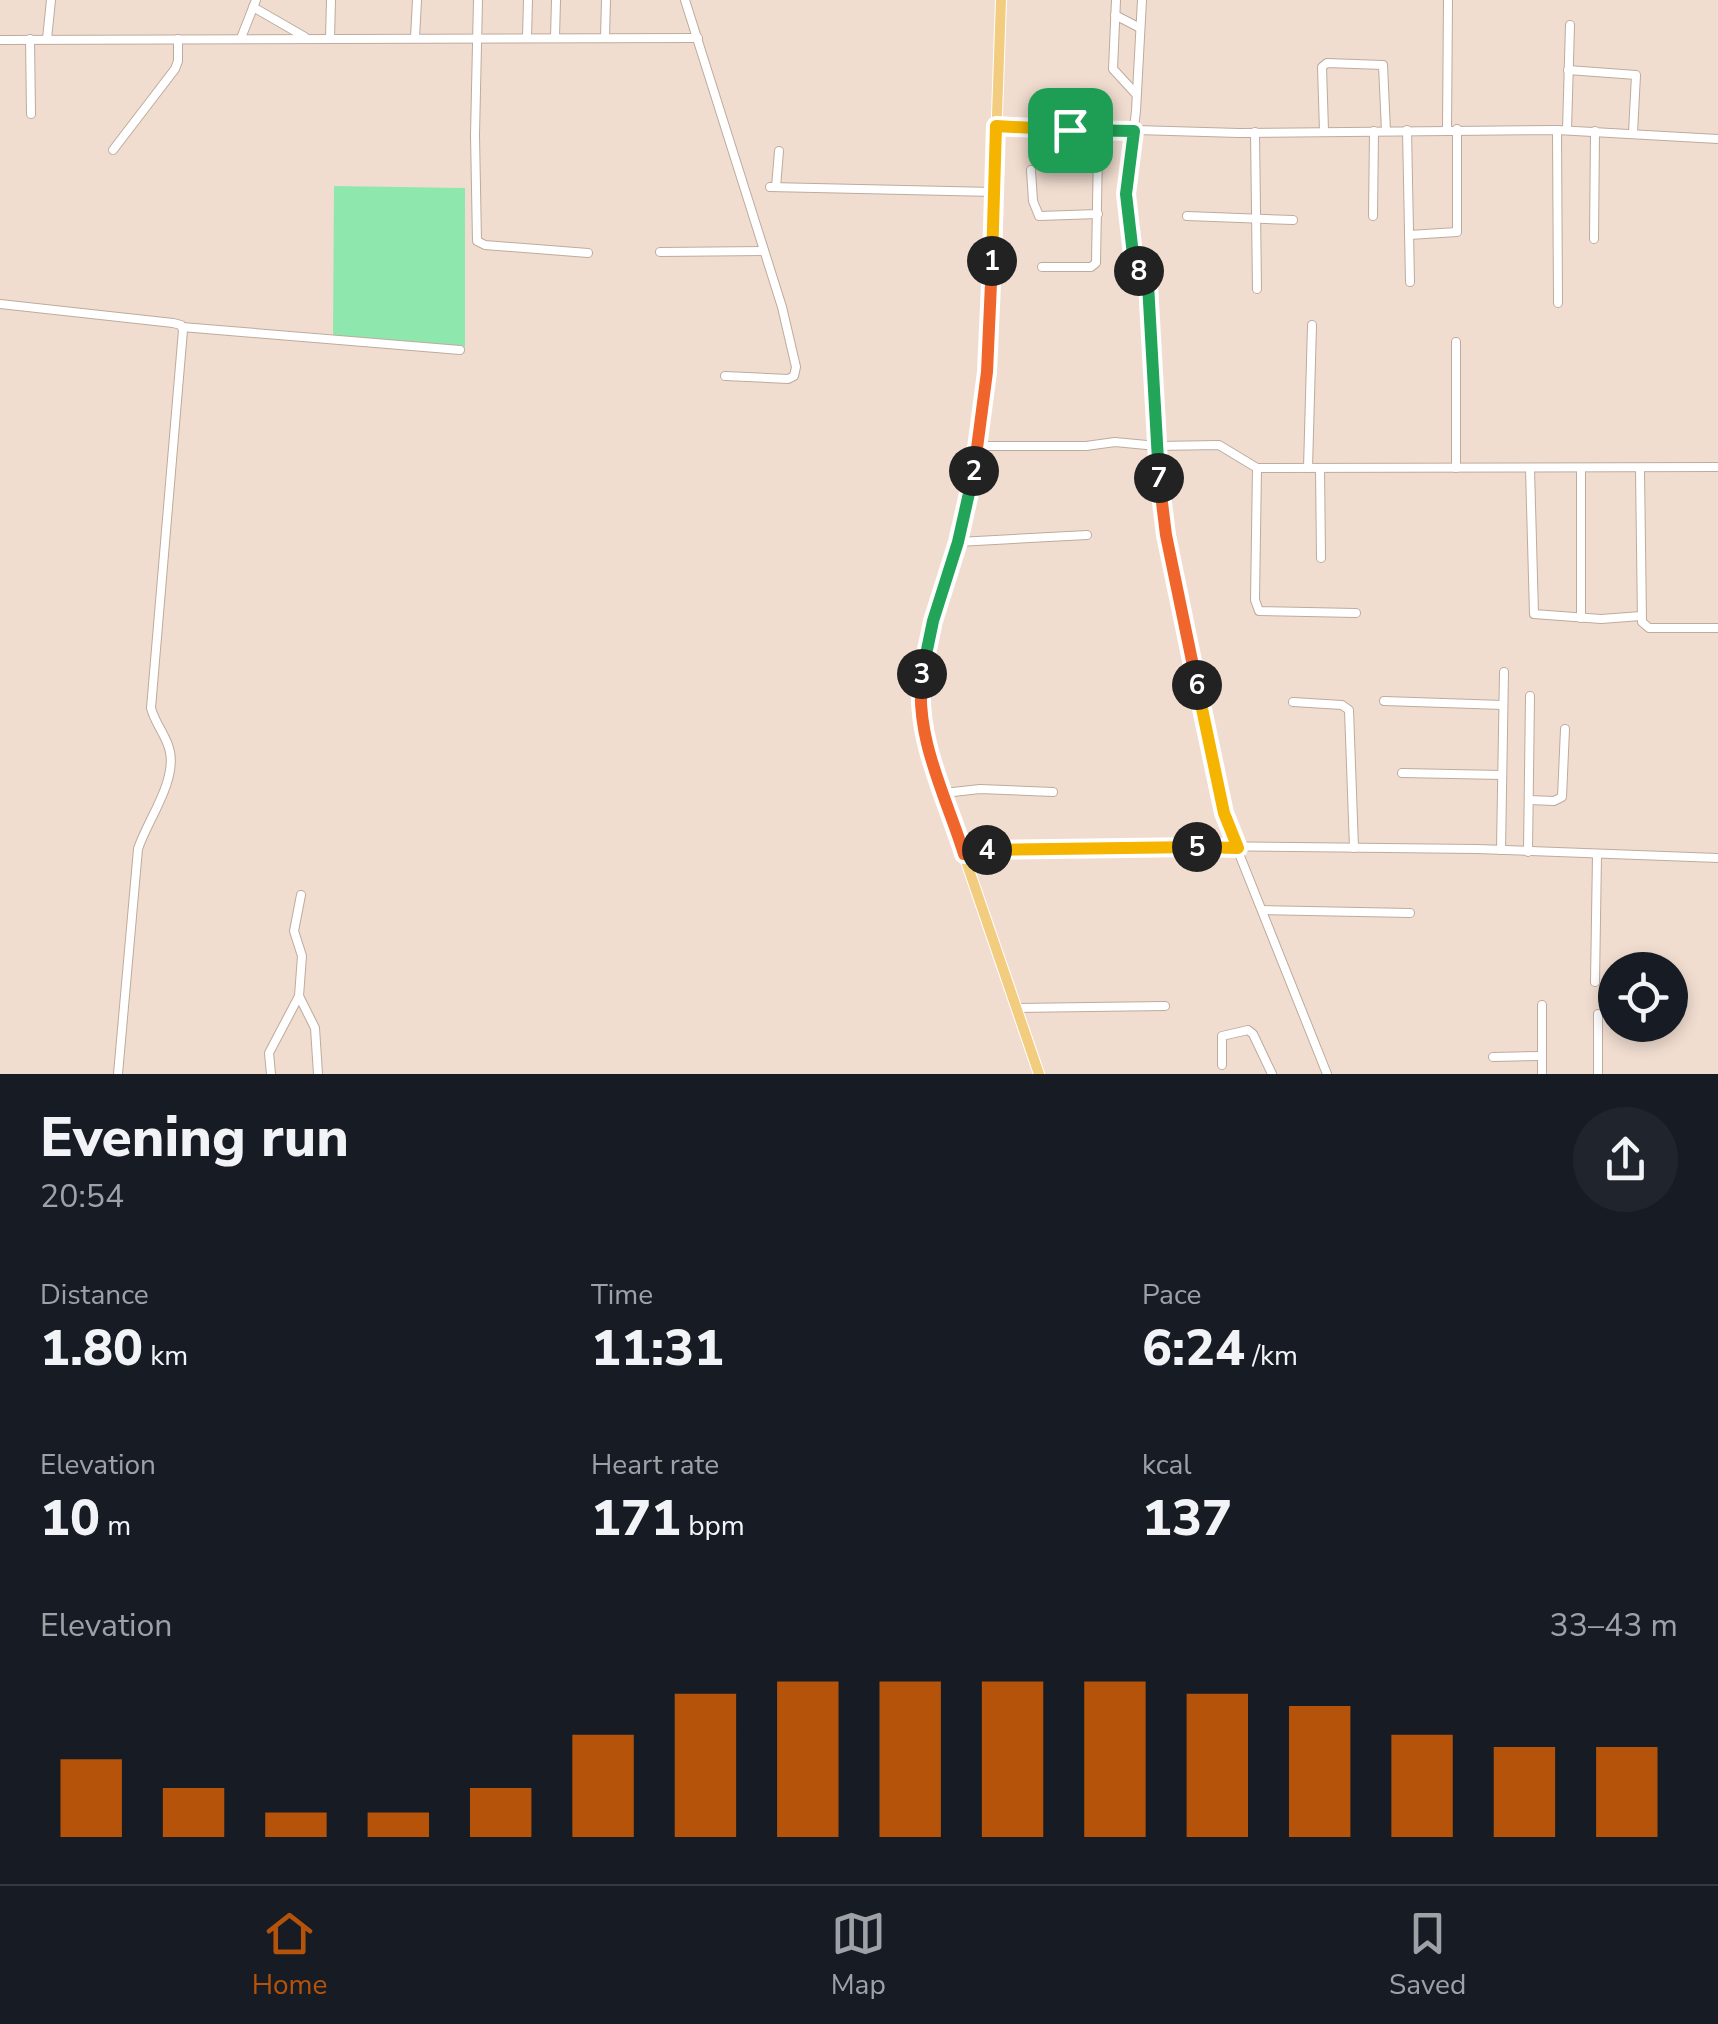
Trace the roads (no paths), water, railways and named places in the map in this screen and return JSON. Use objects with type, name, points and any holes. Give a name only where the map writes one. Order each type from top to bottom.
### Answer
[{"type":"main road","points":[[1001,0],[989,336],[979,446],[958,542],[933,621],[921,683],[923,724],[944,794],[1039,1074]]},
{"type":"street","points":[[47,39],[50,0]]},
{"type":"street","points":[[330,38],[331,0]]},
{"type":"street","points":[[415,38],[417,0]]},
{"type":"street","points":[[478,0],[478,241],[588,253]]},
{"type":"street","points":[[528,0],[528,37]]},
{"type":"street","points":[[555,37],[556,0]]},
{"type":"street","points":[[605,37],[606,0]]},
{"type":"street","points":[[685,0],[782,307],[796,372],[792,378],[784,379],[725,376]]},
{"type":"street","points":[[1116,0],[1113,68],[1136,94]]},
{"type":"street","points":[[1142,0],[1126,199],[1135,267],[1148,284],[1154,445],[1166,535],[1224,813],[1327,1074]]},
{"type":"street","points":[[1446,129],[1448,0]]},
{"type":"street","points":[[242,38],[254,3],[308,38]]},
{"type":"street","points":[[1115,15],[1140,28]]},
{"type":"street","points":[[1558,303],[1562,130],[1570,24]]},
{"type":"street","points":[[113,150],[175,69],[178,38]]},
{"type":"street","points":[[0,40],[698,38]]},
{"type":"street","points":[[30,39],[31,114]]},
{"type":"street","points":[[1324,130],[1322,67],[1328,63],[1382,65],[1386,131]]},
{"type":"street","points":[[1568,70],[1636,74],[1633,133]]},
{"type":"street","points":[[996,126],[1102,131],[1562,130],[1718,140]]},
{"type":"street","points":[[1409,235],[1457,232],[1458,129]]},
{"type":"street","points":[[1407,130],[1410,282]]},
{"type":"street","points":[[1042,267],[1094,266],[1097,262],[1098,148],[1102,131]]},
{"type":"street","points":[[1373,216],[1374,131]]},
{"type":"street","points":[[1255,132],[1258,289]]},
{"type":"street","points":[[1594,239],[1595,132]]},
{"type":"street","points":[[779,151],[773,187],[994,192]]},
{"type":"street","points":[[1032,170],[1033,201],[1038,215],[1098,214]]},
{"type":"street","points":[[1188,216],[1292,220]]},
{"type":"street","points":[[660,252],[764,251]]},
{"type":"street","points":[[0,304],[182,327],[460,350]]},
{"type":"street","points":[[1308,468],[1312,326]]},
{"type":"street","points":[[118,1074],[138,849],[154,817],[171,764],[168,743],[152,708],[182,327]]},
{"type":"street","points":[[1456,342],[1456,468]]},
{"type":"street","points":[[979,446],[1219,444],[1257,468],[1718,467]]},
{"type":"street","points":[[1257,468],[1255,600],[1259,612],[1356,614]]},
{"type":"street","points":[[1320,468],[1321,558]]},
{"type":"street","points":[[1530,469],[1532,611],[1536,616],[1641,616]]},
{"type":"street","points":[[1581,469],[1581,618]]},
{"type":"street","points":[[1640,470],[1641,616],[1648,628],[1718,628]]},
{"type":"street","points":[[958,542],[1087,535]]},
{"type":"street","points":[[1501,850],[1504,672]]},
{"type":"street","points":[[1528,852],[1530,696]]},
{"type":"street","points":[[1384,701],[1504,705]]},
{"type":"street","points":[[1293,702],[1342,704],[1349,710],[1354,848]]},
{"type":"street","points":[[1529,800],[1554,801],[1562,797],[1565,728]]},
{"type":"street","points":[[1402,773],[1502,774]]},
{"type":"street","points":[[944,794],[980,789],[1053,792]]},
{"type":"street","points":[[964,854],[997,848],[1058,846],[1501,850],[1718,858]]},
{"type":"street","points":[[1595,982],[1597,855]]},
{"type":"street","points":[[271,1074],[270,1053],[300,996],[302,956],[294,932],[301,896]]},
{"type":"street","points":[[1263,910],[1410,913]]},
{"type":"street","points":[[300,996],[315,1028],[318,1074]]},
{"type":"street","points":[[1542,1005],[1542,1074]]},
{"type":"street","points":[[1016,1008],[1165,1006]]},
{"type":"street","points":[[1222,1065],[1222,1036],[1248,1030],[1272,1074]]},
{"type":"street","points":[[1598,1042],[1598,1074]]},
{"type":"street","points":[[1493,1058],[1542,1056]]}]
